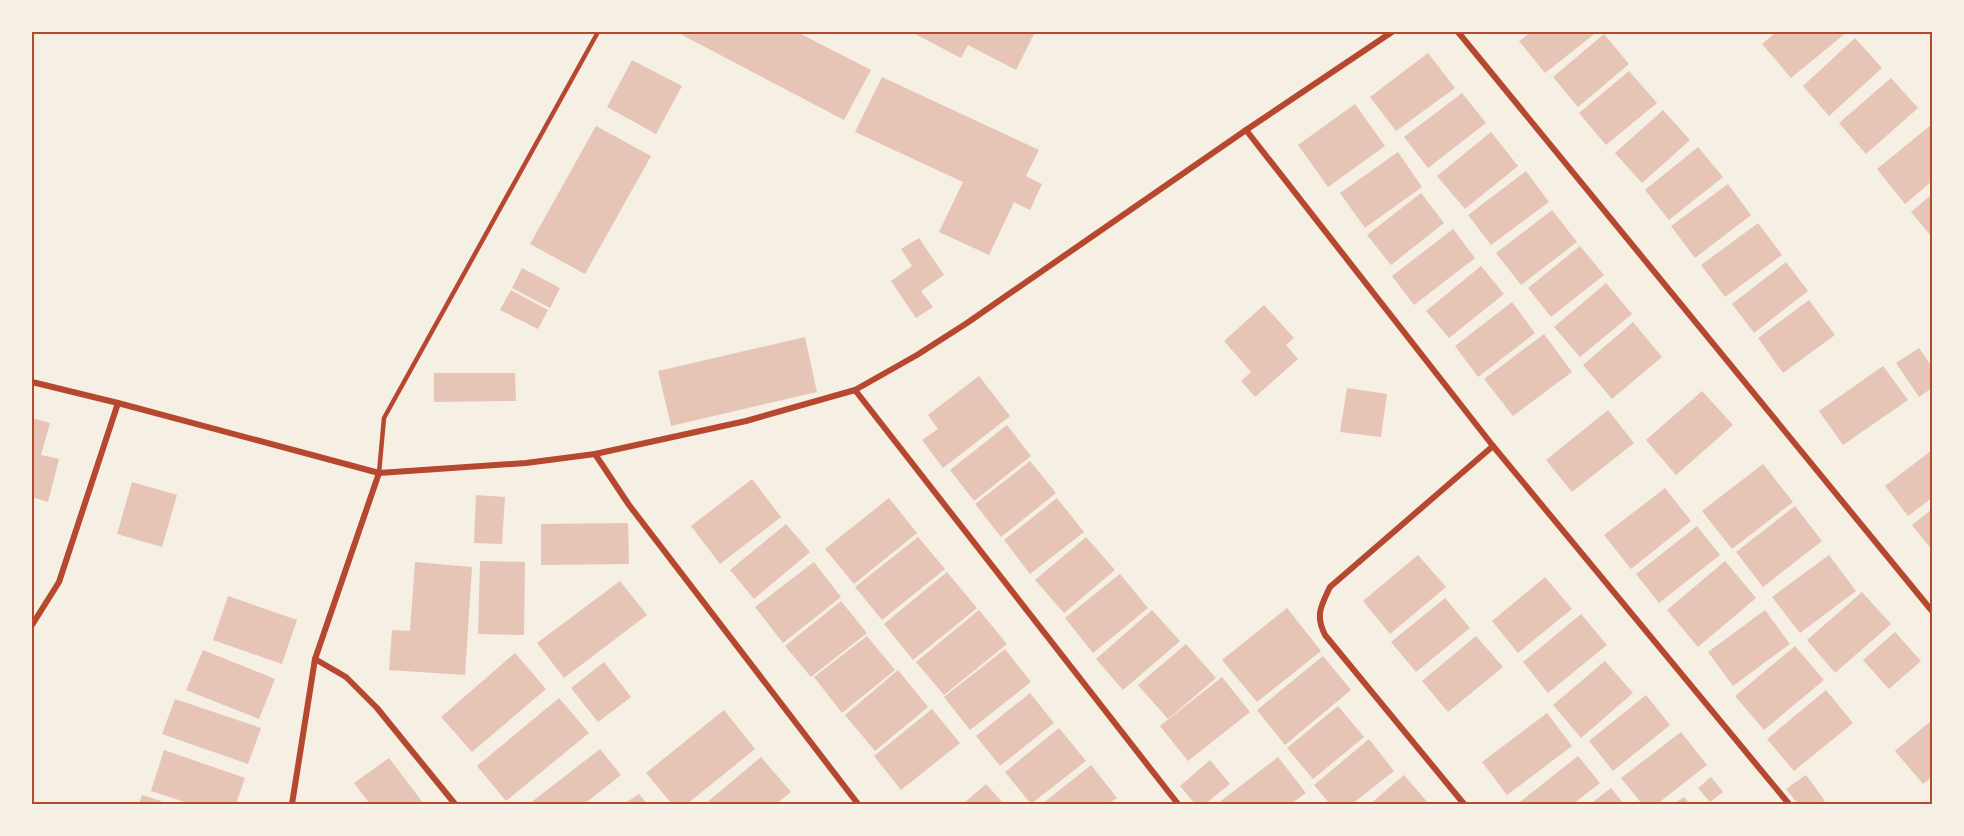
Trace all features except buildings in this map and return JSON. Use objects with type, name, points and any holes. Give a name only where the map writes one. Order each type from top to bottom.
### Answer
[{"type":"street","points":[[32,382],[379,473],[526,463],[595,454],[746,421],[855,390],[967,323],[1392,32]]},
{"type":"street","points":[[1458,32],[1932,611]]},
{"type":"street","points":[[1246,130],[1494,446],[1789,804]]},
{"type":"street","points":[[855,390],[1178,804]]},
{"type":"street","points":[[32,625],[59,582],[118,403]]},
{"type":"street","points":[[1464,804],[1325,635],[1318,623],[1321,606],[1330,587],[1494,446]]},
{"type":"street","points":[[595,454],[628,505],[858,804]]},
{"type":"street","points":[[292,804],[315,659],[379,473]]},
{"type":"street","points":[[315,659],[346,677],[377,708],[455,804]]},
{"type":"lane","points":[[379,473],[384,418],[598,32]]}]
